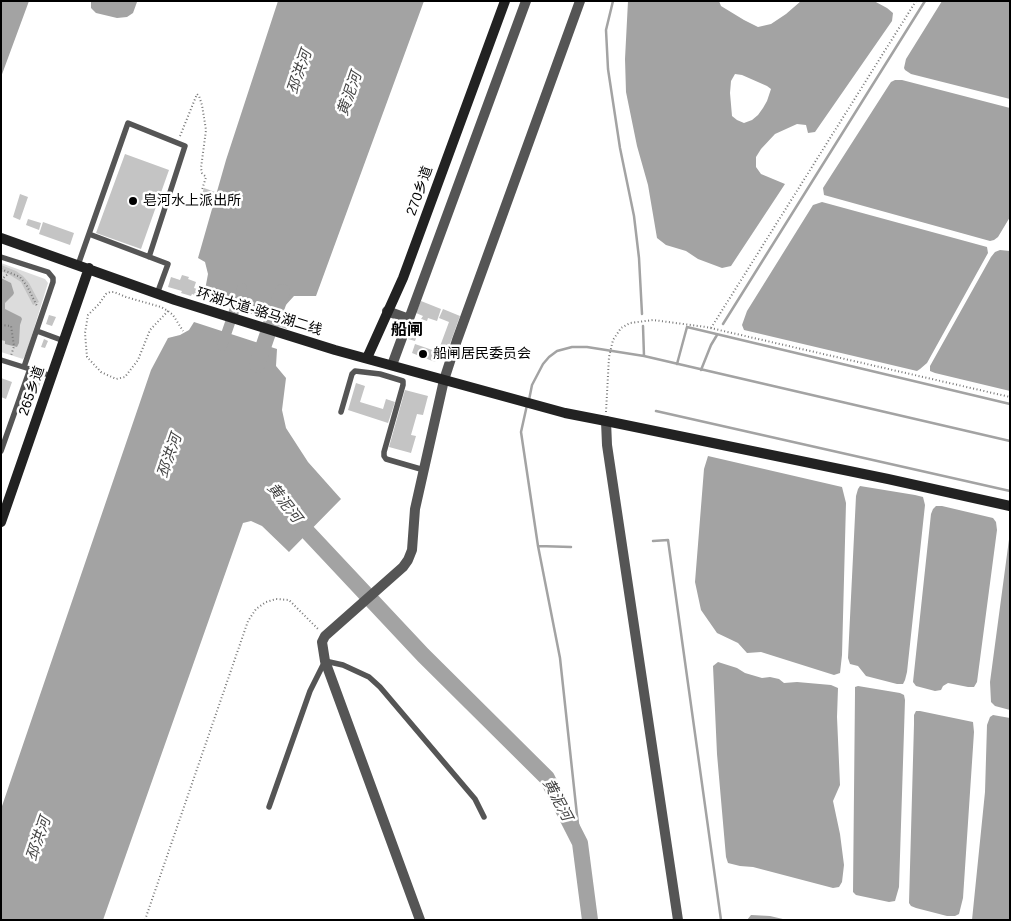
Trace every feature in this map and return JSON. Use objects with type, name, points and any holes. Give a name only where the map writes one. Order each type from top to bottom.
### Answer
[{"type":"street","name":"270乡道","points":[[366,358],[403,278],[505,1]]},
{"type":"street","points":[[392,365],[526,1]]},
{"type":"street","points":[[420,920],[325,661],[322,642],[324,636],[403,567],[408,560],[412,550],[415,509],[444,380],[580,1]]},
{"type":"street","points":[[1,238],[157,294]]},
{"type":"street","name":"265乡道","points":[[1,522],[89,268]]},
{"type":"street","name":"环湖大道-骆马湖二线","points":[[157,294],[366,358]]},
{"type":"street","points":[[387,311],[409,319]]},
{"type":"street","points":[[366,358],[565,413],[1010,506]]},
{"type":"street","points":[[606,421],[607,445],[678,920]]},
{"type":"lane","points":[[78,265],[128,122],[185,146],[149,257]]},
{"type":"lane","points":[[89,234],[168,264],[157,294]]},
{"type":"lane","points":[[1,257],[48,272],[53,278],[1,451]]},
{"type":"lane","points":[[37,331],[64,341]]},
{"type":"lane","points":[[1,360],[52,376]]},
{"type":"lane","points":[[341,412],[354,371],[380,374],[403,381],[384,456],[386,459],[424,470]]},
{"type":"lane","points":[[269,807],[310,691],[325,661],[344,665],[369,677],[380,687],[475,798],[484,817]]},
{"type":"path","points":[[711,328],[916,1]]},
{"type":"path","points":[[177,143],[197,94],[202,105],[206,130],[201,168],[202,173],[206,177],[202,190]]},
{"type":"path","points":[[1,269],[20,278],[27,286],[42,314]]},
{"type":"path","points":[[1,280],[9,272]]},
{"type":"path","points":[[168,311],[150,330],[138,360],[125,377],[116,379],[101,372],[87,357],[85,333],[88,315],[106,294],[110,292],[155,305],[168,311],[173,315],[183,331]]},
{"type":"path","points":[[606,421],[610,353],[613,340],[621,328],[630,323],[653,320],[711,328],[1010,397]]},
{"type":"path","points":[[1,325],[11,326],[14,346],[8,362]]},
{"type":"path","points":[[145,920],[248,621],[256,609],[266,602],[276,599],[288,600],[324,636]]},
{"type":"shaded area","points":[[1,263],[45,279],[48,283],[23,359],[1,352]]},
{"type":"water","points":[[1,1],[29,1],[1,77]]},
{"type":"water","points":[[91,1],[137,2],[133,13],[127,17],[117,18],[96,13],[91,8]]},
{"type":"water","points":[[278,1],[424,1],[316,296],[294,296],[284,307],[281,315],[205,290],[208,274],[205,262],[198,258],[226,160]]},
{"type":"water","points":[[628,1],[719,1],[721,6],[758,27],[771,24],[801,1],[874,1],[893,13],[892,21],[815,132],[808,133],[806,125],[797,124],[775,134],[761,149],[756,157],[756,167],[761,174],[785,184],[731,266],[722,268],[698,259],[686,251],[666,245],[657,238],[648,185],[637,146],[626,92],[625,59]],"holes":[[[735,74],[742,75],[771,89],[767,101],[758,115],[744,123],[732,116],[730,93],[731,81]]]},
{"type":"water","points":[[942,1],[1010,1],[1010,99],[911,74],[905,70],[906,59]]},
{"type":"water","points":[[902,80],[1010,108],[1010,217],[998,237],[994,240],[990,241],[824,195],[823,188],[891,82]]},
{"type":"water","points":[[822,202],[987,247],[988,253],[927,363],[917,371],[744,330],[742,325],[747,311],[813,205]]},
{"type":"water","points":[[1000,250],[1010,251],[1010,391],[930,371],[930,366],[991,257]]},
{"type":"water","points":[[1,278],[11,283],[14,293],[5,303],[5,309],[22,319],[17,347],[5,344],[5,341],[1,340]]},
{"type":"water","points":[[194,322],[277,349],[276,366],[286,378],[282,410],[286,428],[308,462],[341,499],[289,552],[262,526],[251,521],[243,523],[103,920],[1,920],[1,809],[151,370],[168,338],[189,330]]},
{"type":"water","points":[[708,456],[842,487],[846,503],[840,673],[834,675],[761,652],[747,653],[738,643],[717,633],[701,610],[695,582],[704,469]]},
{"type":"water","points":[[860,486],[923,497],[925,505],[907,672],[903,684],[866,676],[858,666],[850,664],[848,658],[856,496]]},
{"type":"water","points":[[936,506],[993,518],[996,522],[997,530],[977,682],[974,687],[948,683],[941,690],[935,691],[916,686],[913,682],[931,514]]},
{"type":"water","points":[[1010,532],[1010,710],[995,706],[991,702],[990,682]]},
{"type":"water","points":[[718,662],[762,678],[779,679],[784,683],[797,682],[831,685],[838,688],[837,717],[840,785],[833,801],[844,865],[842,882],[839,887],[833,888],[753,867],[728,863],[717,754],[713,666]]},
{"type":"water","points":[[855,687],[900,693],[904,695],[905,700],[899,887],[895,901],[889,902],[856,895],[853,892]]},
{"type":"water","points":[[916,711],[973,722],[974,732],[963,898],[959,914],[955,916],[947,916],[916,908],[909,903],[914,715]]},
{"type":"water","points":[[993,715],[1010,718],[1010,920],[972,920],[985,792],[987,725],[990,717]]},
{"type":"water","points":[[751,915],[770,916],[787,920],[747,920]]},
{"type":"building","name":"皂河水上派出所","points":[[125,154],[169,170],[141,249],[96,233]]},
{"type":"building","points":[[204,188],[215,192],[213,198],[202,194]]},
{"type":"building","points":[[20,194],[28,197],[20,220],[13,217]]},
{"type":"building","points":[[28,219],[41,223],[39,230],[26,225]]},
{"type":"building","points":[[43,222],[74,233],[70,245],[39,234]]},
{"type":"building","points":[[1,265],[23,276],[39,302],[33,305],[21,282],[1,271]]},
{"type":"building","points":[[182,275],[196,282],[194,288],[290,320],[287,329],[274,325],[275,322],[192,294],[191,296],[181,293],[182,291],[168,287],[171,277],[180,280]]},
{"type":"building","points":[[421,301],[441,309],[437,321],[428,318],[427,321],[421,319],[423,316],[416,313]]},
{"type":"building","points":[[443,309],[460,316],[447,352],[439,349],[449,322],[439,318]]},
{"type":"building","points":[[49,315],[56,317],[52,326],[46,324]]},
{"type":"building","points":[[413,325],[420,327],[415,341],[408,339]]},
{"type":"building","points":[[44,339],[48,341],[45,348],[41,347]]},
{"type":"building","points":[[415,344],[438,352],[435,362],[412,353]]},
{"type":"building","points":[[33,375],[42,378],[37,393],[28,390]]},
{"type":"building","points":[[1,378],[12,382],[6,399],[1,397]]},
{"type":"building","points":[[356,383],[365,386],[360,402],[383,409],[386,399],[395,402],[388,423],[348,410]]},
{"type":"building","points":[[405,390],[428,396],[423,415],[417,414],[411,435],[416,436],[411,453],[389,447]]},
{"type":"waterway","points":[[613,1],[606,30],[608,69],[620,148],[634,216],[639,258],[642,314]]},
{"type":"waterway","points":[[723,324],[925,1]]},
{"type":"waterway","name":"邳洪河","points":[[222,346],[242,288]]},
{"type":"waterway","name":"黄泥河","points":[[257,365],[282,292]]},
{"type":"waterway","points":[[643,326],[644,356]]},
{"type":"waterway","points":[[677,364],[687,327],[1010,404]]},
{"type":"waterway","points":[[701,370],[717,335]]},
{"type":"waterway","points":[[529,400],[532,385],[549,357],[557,351],[572,347],[587,347],[644,356],[1010,441]]},
{"type":"waterway","points":[[527,405],[521,432],[538,546],[560,658],[580,843]]},
{"type":"waterway","points":[[656,411],[1010,491]]},
{"type":"waterway","name":"黄泥河","points":[[294,515],[301,525],[423,655],[547,778],[580,843],[590,920]]},
{"type":"waterway","points":[[653,541],[668,540],[721,920]]},
{"type":"waterway","points":[[538,546],[571,547]]},
{"type":"place","name":"皂河水上派出所","points":[[133,201]]},
{"type":"place","name":"船闸居民委员会","points":[[423,354]]},
{"type":"district","name":"船闸","points":[[407,331]]}]
